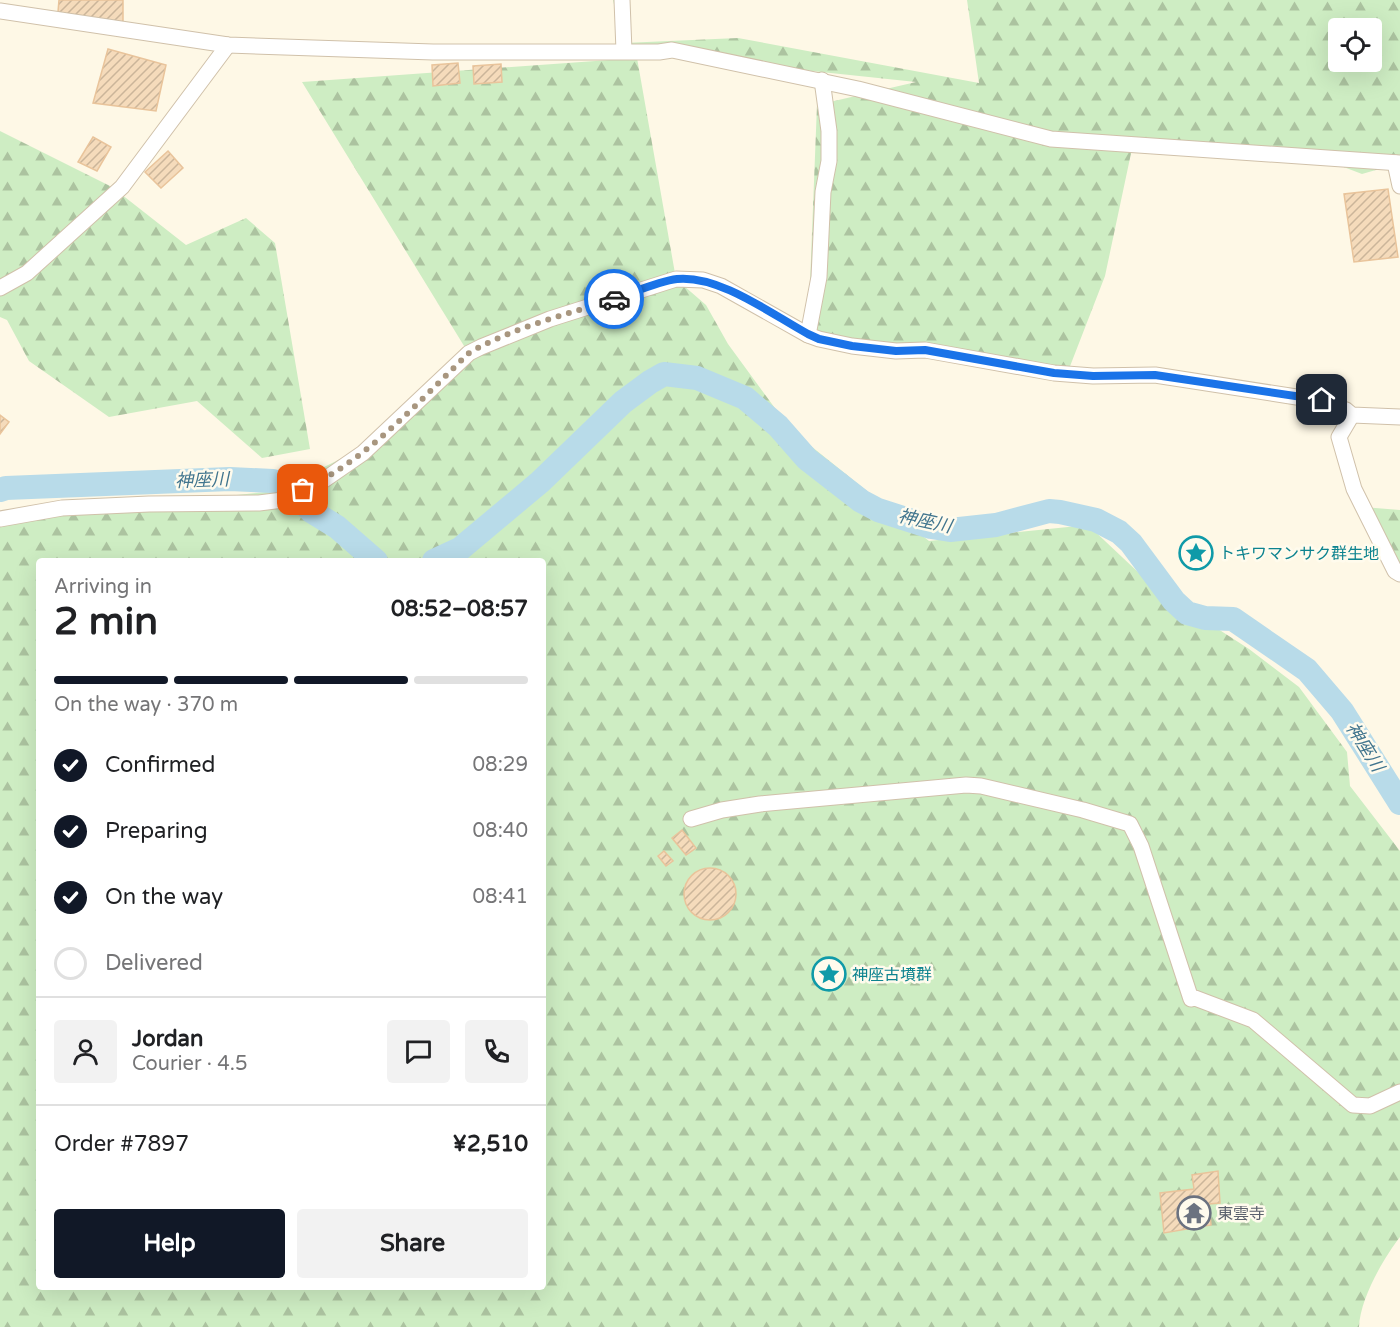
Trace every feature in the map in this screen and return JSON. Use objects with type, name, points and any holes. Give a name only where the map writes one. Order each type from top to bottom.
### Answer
[{"type":"street","points":[[622,0],[624,51]]},
{"type":"street","points":[[0,11],[228,45],[433,52],[672,50],[822,80],[1051,140],[1397,163],[1400,186]]},
{"type":"street","points":[[0,288],[27,273],[74,228],[122,187],[228,45]]},
{"type":"street","points":[[808,334],[819,277],[822,192],[829,161],[829,131],[822,80]]},
{"type":"street","points":[[0,519],[62,508],[149,504],[259,504],[283,500],[324,480],[363,453],[469,353],[481,346],[550,319],[676,279],[703,280],[722,286],[808,334],[819,339],[852,346],[896,351],[925,350],[1054,373],[1093,376],[1155,375],[1322,400],[1352,415],[1400,417]]},
{"type":"street","points":[[1352,415],[1339,437],[1354,489],[1395,571],[1400,574]]},
{"type":"street","points":[[691,819],[722,810],[760,804],[966,785],[981,786],[1083,810],[1130,824],[1141,846],[1191,999],[1195,998],[1253,1020],[1353,1105],[1370,1106],[1400,1092]]},
{"type":"green space","points":[[613,0],[625,0],[624,43],[738,38],[979,83],[967,0],[1400,0],[1400,163],[1362,174],[1299,150],[1133,144],[1105,276],[1067,374],[808,335],[817,105],[916,82],[624,51]]},
{"type":"green space","points":[[637,58],[676,279],[706,305],[728,344],[791,430],[929,541],[1088,525],[1156,589],[1249,649],[1299,687],[1347,752],[1350,786],[1400,851],[1400,1237],[1368,1292],[1363,1304],[1359,1327],[0,1327],[0,511],[149,504],[275,491],[375,442],[469,354],[302,82]]},
{"type":"green space","points":[[0,131],[112,187],[186,245],[246,218],[275,243],[310,449],[262,458],[197,401],[109,417],[29,361],[7,320],[0,317]]},
{"type":"green space","points":[[1363,507],[1400,510],[1400,573]]},
{"type":"building","points":[[59,0],[123,0],[123,25],[58,12]]},
{"type":"building","points":[[108,49],[166,65],[156,111],[93,103]]},
{"type":"building","points":[[458,63],[460,83],[433,86],[432,65]]},
{"type":"building","points":[[501,64],[502,82],[474,84],[473,66]]},
{"type":"building","points":[[93,137],[111,147],[97,171],[78,162]]},
{"type":"building","points":[[168,151],[183,168],[161,188],[145,172]]},
{"type":"building","points":[[1388,189],[1398,257],[1354,262],[1344,194]]},
{"type":"building","points":[[0,415],[9,422],[0,434]]},
{"type":"building","points":[[682,830],[696,848],[686,855],[672,838]]},
{"type":"building","points":[[664,851],[673,861],[666,866],[658,856]]},
{"type":"building","points":[[705,868],[715,868],[729,875],[736,894],[729,913],[715,920],[705,920],[695,916],[688,909],[684,899],[684,889],[688,879],[695,872]]},
{"type":"building","points":[[1218,1171],[1220,1203],[1209,1204],[1211,1225],[1164,1233],[1160,1193],[1194,1189],[1192,1175]]},
{"type":"waterway","name":"神座川","points":[[440,558],[460,549],[540,482],[623,402],[650,382],[664,374],[697,378],[745,398],[778,426],[807,459],[861,501],[878,510],[931,527],[950,530],[996,525],[1049,511],[1060,512],[1096,520],[1119,532],[1131,543],[1174,601],[1187,613],[1205,618],[1233,619],[1307,670],[1342,711],[1400,803]]},
{"type":"waterway","name":"神座川","points":[[0,490],[230,479],[273,481],[289,487],[311,511],[337,527],[373,558]]},
{"type":"way so far","points":[[303,490],[324,480],[363,453],[469,353],[481,346],[550,319],[614,299]]},
{"type":"place","name":"トキワマンサク群生地","points":[[1196,553]]},
{"type":"place","name":"神座古墳群","points":[[829,974]]},
{"type":"place","name":"東雲寺","points":[[1194,1213]]},
{"type":"route","points":[[614,299],[676,279],[703,280],[722,286],[819,339],[852,346],[896,351],[925,350],[1054,373],[1093,376],[1155,375],[1322,400]]}]
